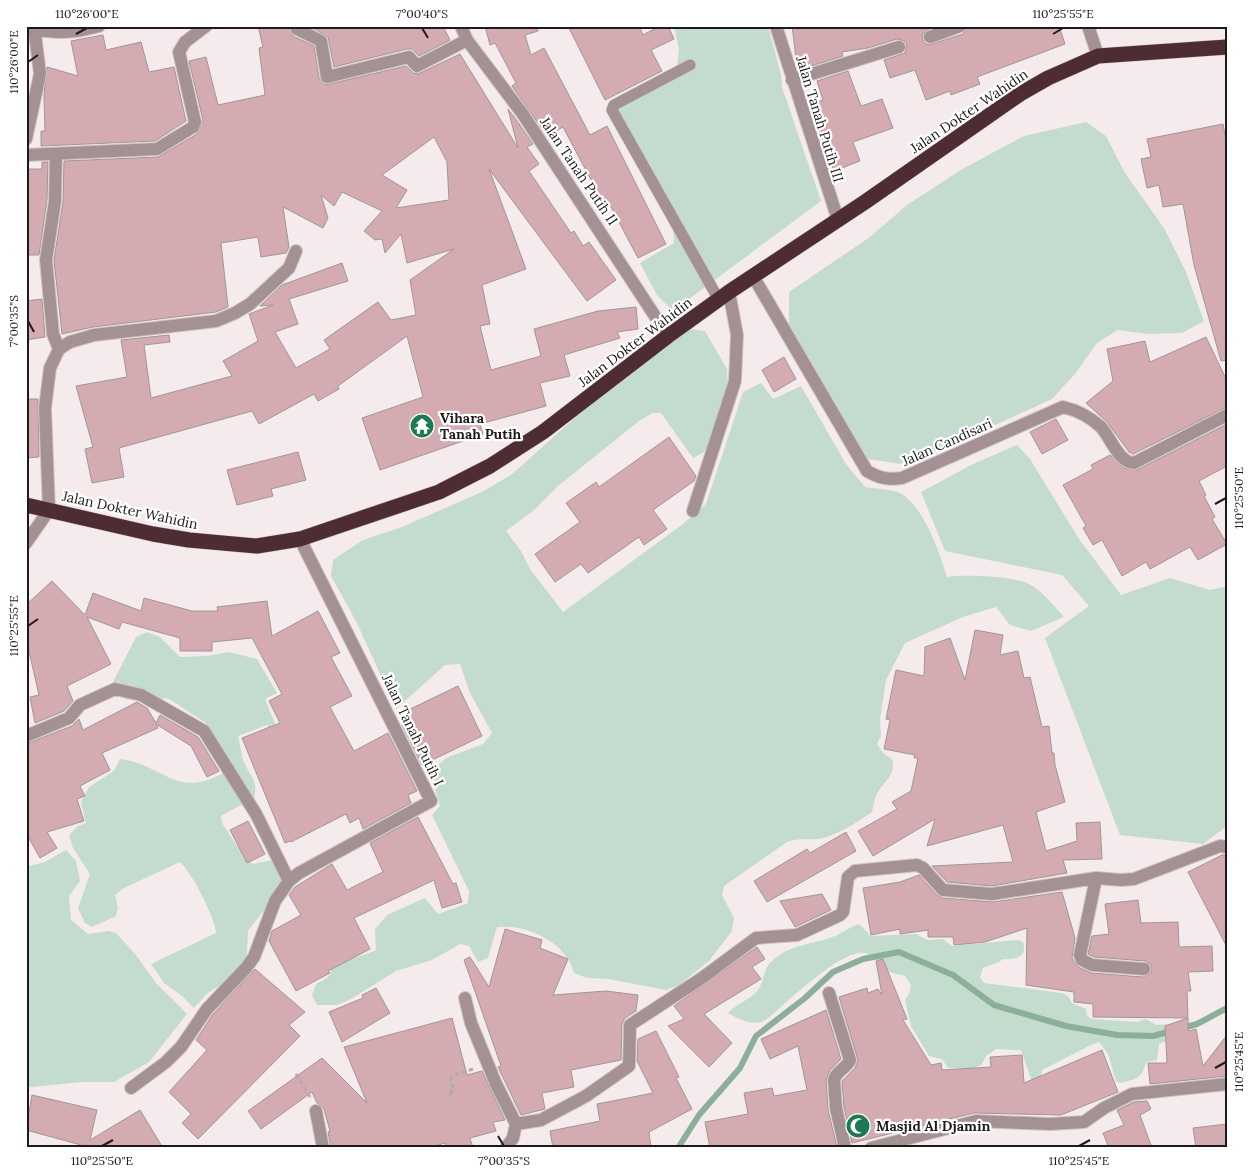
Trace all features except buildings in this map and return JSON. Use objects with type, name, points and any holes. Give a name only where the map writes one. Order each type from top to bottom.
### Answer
[{"type":"highway","name":"Jalan Dokter Wahidin","points":[[26,505],[189,540],[257,546],[300,539],[439,492],[490,466],[543,432],[668,336],[724,296],[1020,94],[1048,78],[1098,56],[1227,47]]},
{"type":"street","points":[[26,139],[40,74],[34,27],[46,32],[79,31],[99,26]]},
{"type":"street","points":[[26,155],[161,148],[193,127],[195,122],[179,52],[184,42],[206,26]]},
{"type":"street","points":[[298,26],[297,29],[321,41],[327,77],[409,56],[417,66],[467,40]]},
{"type":"street","name":"Jalan Tanah Putih II","points":[[461,26],[467,40],[522,113],[668,336]]},
{"type":"street","name":"Jalan Tanah Putih III","points":[[776,26],[838,220]]},
{"type":"street","points":[[930,37],[960,26]]},
{"type":"street","points":[[1088,26],[1098,56]]},
{"type":"street","points":[[792,80],[899,47]]},
{"type":"street","points":[[56,154],[55,202],[46,260],[53,334],[59,349]]},
{"type":"street","points":[[26,543],[49,510],[45,408],[50,368],[59,349],[70,342],[94,335],[216,321],[235,313],[255,299],[289,268],[296,251]]},
{"type":"street","name":"Jalan Candisari","points":[[753,276],[867,471],[879,478],[890,480],[902,478],[1062,407],[1074,410],[1092,420],[1102,428],[1125,460],[1134,463],[1227,415]]},
{"type":"street","points":[[693,511],[735,381],[737,335],[724,296]]},
{"type":"street","name":"Jalan Tanah Putih I","points":[[294,877],[431,800],[300,539]]},
{"type":"street","points":[[26,736],[69,718],[80,705],[114,689],[141,696],[204,731],[294,877],[274,901],[254,957],[246,968],[207,1009],[181,1047],[166,1062],[131,1088]]},
{"type":"street","points":[[516,1124],[542,1120],[610,1081],[629,1066],[630,1024],[702,978],[756,938],[798,935],[840,916],[843,912],[848,877],[855,871],[917,865],[923,868],[944,890],[992,894],[1096,878],[1134,879],[1220,846],[1227,847]]},
{"type":"street","points":[[1096,878],[1080,954],[1082,960],[1092,965],[1144,969]]},
{"type":"street","points":[[829,993],[850,1060],[834,1080],[836,1108],[845,1148]]},
{"type":"street","points":[[465,998],[472,1023],[487,1062],[516,1124],[513,1138],[506,1148]]},
{"type":"street","points":[[871,1148],[976,1121],[1050,1124],[1084,1122],[1104,1108],[1132,1094],[1227,1084]]},
{"type":"street","points":[[316,1111],[323,1148]]},
{"type":"lane","points":[[690,65],[614,105],[612,110],[724,296]]},
{"type":"path","points":[[450,1095],[453,1089],[451,1078],[454,1075],[487,1062]]},
{"type":"path","points":[[296,1074],[316,1111]]},
{"type":"green space","points":[[674,26],[768,26],[781,75],[782,87],[821,201],[673,311],[657,295],[640,263],[674,243],[673,222],[612,107],[677,67],[679,49]]},
{"type":"green space","points":[[1086,122],[1106,136],[1125,173],[1164,228],[1186,272],[1204,321],[1182,333],[1148,334],[1118,330],[1097,343],[1075,374],[1052,399],[941,450],[900,464],[868,459],[789,324],[789,292],[870,237],[907,205],[964,168],[1024,136]]},
{"type":"green space","points":[[689,329],[705,331],[727,369],[728,390],[713,441],[703,453],[693,458],[661,413],[653,413],[639,421],[558,486],[533,511],[506,531],[521,551],[530,569],[563,612],[683,524],[706,504],[743,392],[761,383],[773,399],[801,386],[846,464],[865,487],[900,493],[916,508],[930,530],[947,577],[987,576],[1027,583],[1042,593],[1064,617],[1031,631],[1010,625],[996,607],[963,617],[905,643],[886,680],[880,719],[881,736],[877,744],[883,753],[892,759],[893,765],[891,774],[876,796],[872,812],[853,825],[832,835],[818,839],[787,842],[724,886],[722,895],[734,918],[732,931],[709,961],[679,985],[666,990],[608,979],[587,978],[574,973],[570,962],[563,952],[544,937],[521,929],[497,927],[488,958],[478,962],[469,946],[460,944],[432,960],[396,971],[351,999],[337,1005],[317,1005],[312,995],[316,984],[327,978],[331,973],[330,966],[376,950],[375,929],[387,915],[425,898],[438,914],[468,903],[469,891],[432,815],[440,806],[432,779],[434,769],[446,758],[483,744],[492,733],[470,693],[460,664],[445,665],[396,709],[357,623],[331,576],[333,560],[363,540],[402,527],[484,491],[512,474],[605,391]]},
{"type":"green space","points":[[1017,445],[1030,459],[1079,539],[1121,595],[1170,578],[1210,590],[1227,586],[1227,826],[1203,844],[1120,835],[1045,638],[1089,606],[1062,575],[945,551],[921,492],[971,465]]},
{"type":"green space","points":[[147,632],[160,637],[180,657],[207,656],[229,652],[257,659],[277,693],[265,699],[278,731],[271,733],[267,725],[238,736],[243,760],[253,778],[255,787],[254,798],[221,816],[222,823],[244,857],[253,864],[278,859],[282,879],[268,905],[248,931],[247,954],[244,966],[233,978],[209,992],[194,1008],[182,996],[164,983],[151,964],[216,933],[212,917],[202,896],[191,875],[180,862],[124,888],[115,895],[118,908],[116,916],[92,927],[85,923],[78,908],[90,874],[73,848],[69,835],[78,826],[86,823],[81,802],[89,787],[114,771],[120,759],[136,762],[182,782],[195,783],[227,771],[206,723],[169,699],[164,698],[156,703],[136,696],[128,700],[120,695],[113,682],[136,637]]},
{"type":"green space","points":[[66,850],[76,861],[80,881],[69,896],[71,920],[88,934],[108,931],[116,933],[136,955],[156,983],[187,1014],[149,1062],[114,1082],[82,1082],[32,1087],[26,1086],[26,867],[45,862]]},
{"type":"green space","points":[[859,924],[871,936],[916,934],[928,940],[943,939],[952,946],[1018,940],[1023,942],[1024,951],[1022,954],[1016,958],[1003,959],[983,968],[980,977],[984,983],[1062,993],[1068,996],[1072,1003],[1086,1009],[1087,1016],[1092,1019],[1137,1022],[1146,1019],[1156,1025],[1173,1024],[1170,1039],[1159,1044],[1157,1060],[1146,1062],[1138,1077],[1120,1083],[1116,1081],[1108,1054],[1099,1042],[1042,1070],[1040,1081],[1032,1082],[1021,1050],[996,1049],[986,1056],[982,1064],[973,1069],[948,1068],[942,1059],[929,1056],[911,1026],[905,1000],[911,985],[905,976],[889,971],[874,958],[863,953],[850,956],[832,966],[764,1021],[750,1022],[728,1013],[757,991],[768,965],[778,956],[793,948],[835,936]]},
{"type":"waterway","points":[[678,1148],[699,1115],[740,1068],[756,1036],[805,998],[833,972],[863,959],[899,952],[953,975],[994,1005],[1066,1026],[1117,1035],[1153,1036],[1197,1024],[1227,1008]]},
{"type":"place","name":"Vihara Tanah Putih","points":[[422,426]]},
{"type":"place","name":"Masjid Al Djamin","points":[[858,1126]]}]
